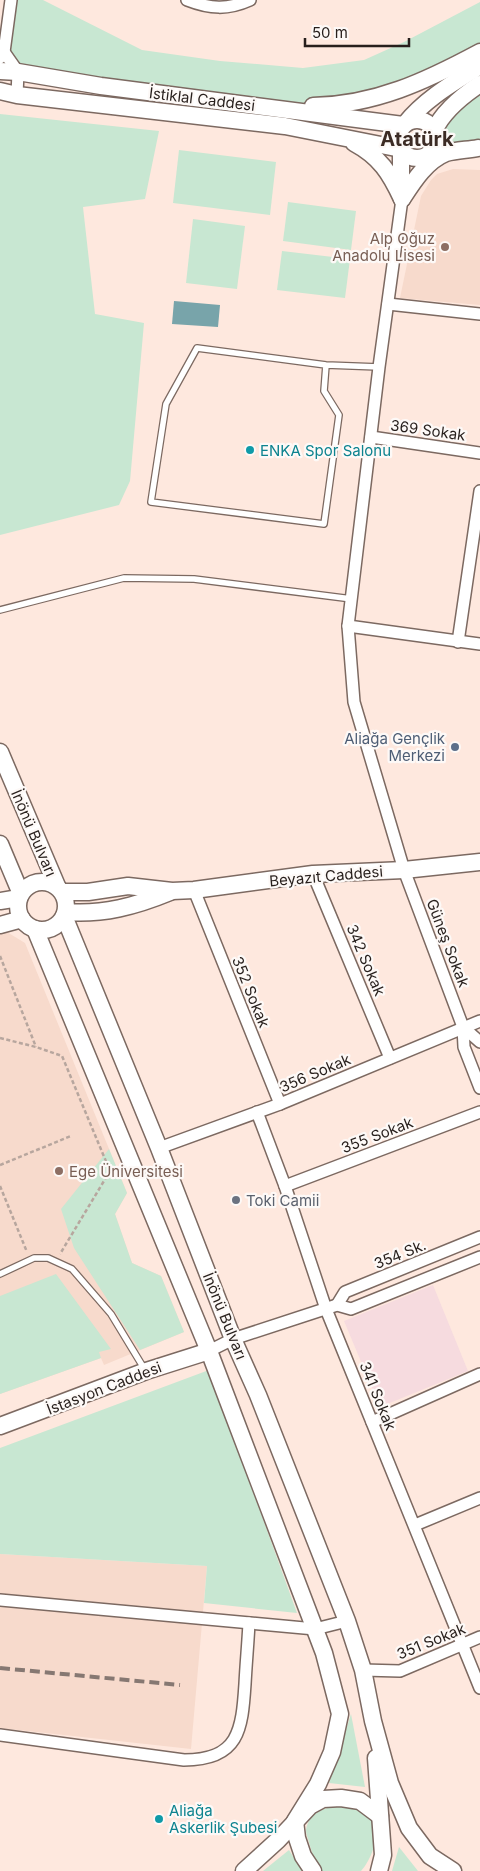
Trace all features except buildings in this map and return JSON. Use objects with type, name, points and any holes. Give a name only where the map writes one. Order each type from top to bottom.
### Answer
[{"type":"street","points":[[10,0],[1,53],[18,72],[17,95]]},
{"type":"street","points":[[187,0],[219,8],[242,4],[250,0]]},
{"type":"street","points":[[267,107],[351,103],[388,94],[422,81],[480,52]]},
{"type":"street","points":[[402,199],[401,149],[398,137],[403,126],[414,113],[428,102],[480,66]]},
{"type":"street","name":"İstiklal Caddesi","points":[[0,70],[101,86],[403,126],[415,120],[421,120],[427,123],[434,138],[479,148]]},
{"type":"street","points":[[402,199],[416,158],[428,155],[438,123],[466,94],[480,84]]},
{"type":"street","name":"İstiklal Caddesi","points":[[0,91],[17,95],[286,126],[401,149],[416,158]]},
{"type":"street","points":[[344,137],[369,151],[378,159],[402,199]]},
{"type":"street","points":[[402,199],[416,177],[434,160],[453,151],[479,148]]},
{"type":"street","name":"Güneş Sokak","points":[[402,199],[378,367],[348,626],[354,702],[404,870],[463,1027],[464,1047],[480,1088]]},
{"type":"street","points":[[388,304],[480,314]]},
{"type":"street","name":"369 Sokak","points":[[371,436],[480,452]]},
{"type":"street","points":[[458,642],[480,491]]},
{"type":"street","points":[[348,626],[480,644]]},
{"type":"street","name":"İnönü Bulvarı","points":[[0,752],[60,889]]},
{"type":"street","points":[[0,844],[20,896],[19,913],[29,924],[42,930],[55,926],[65,914],[65,898],[60,889],[44,882],[37,882],[25,889],[20,896],[0,902]]},
{"type":"street","name":"Beyazıt Caddesi","points":[[60,889],[88,892],[128,886],[172,891],[194,890],[313,874],[404,870],[480,862]]},
{"type":"street","name":"342 Sokak","points":[[313,874],[390,1058]]},
{"type":"street","name":"352 Sokak","points":[[194,890],[280,1104]]},
{"type":"street","name":"Beyazıt Caddesi","points":[[65,914],[88,914],[139,904],[172,891]]},
{"type":"street","name":"İnönü Bulvarı","points":[[65,914],[347,1621],[363,1670],[373,1721]]},
{"type":"street","points":[[0,925],[29,924]]},
{"type":"street","name":"İnönü Bulvarı","points":[[29,924],[209,1351],[324,1653],[340,1714],[332,1752],[318,1784],[295,1821]]},
{"type":"street","name":"356 Sokak","points":[[159,1148],[280,1104],[480,1021]]},
{"type":"street","name":"Güneş Sokak","points":[[463,1027],[480,1042]]},
{"type":"street","name":"341 Sokak","points":[[257,1112],[331,1307],[372,1422],[415,1525],[461,1646],[480,1688]]},
{"type":"street","name":"355 Sokak","points":[[285,1186],[480,1112]]},
{"type":"street","name":"354 Sk.","points":[[331,1307],[345,1292],[480,1237]]},
{"type":"street","name":"354 Sk.","points":[[209,1351],[233,1339],[331,1307],[351,1308],[480,1257]]},
{"type":"street","name":"İstasyon Caddesi","points":[[0,1426],[146,1371],[209,1351]]},
{"type":"street","points":[[372,1422],[480,1374]]},
{"type":"street","points":[[415,1525],[480,1498]]},
{"type":"street","points":[[0,1600],[315,1629],[347,1621]]},
{"type":"street","points":[[0,1735],[184,1760],[202,1760],[216,1755],[229,1747],[237,1735],[243,1716],[249,1623]]},
{"type":"street","name":"351 Sokak","points":[[363,1670],[400,1671],[480,1638]]},
{"type":"street","points":[[373,1721],[383,1855],[379,1871]]},
{"type":"street","points":[[373,1721],[390,1783],[409,1828],[430,1856],[453,1871]]},
{"type":"street","points":[[244,1871],[272,1846],[310,1806],[324,1799],[341,1798],[360,1801],[380,1816]]},
{"type":"street","points":[[295,1821],[296,1838],[303,1856],[313,1871]]},
{"type":"lane","points":[[326,365],[324,391],[339,415],[324,524],[151,502],[166,404],[196,348],[326,365],[378,367]]},
{"type":"lane","points":[[0,610],[124,578],[194,579],[352,599]]},
{"type":"lane","points":[[0,1274],[34,1258],[48,1258],[72,1269],[111,1314],[146,1371]]},
{"type":"path","points":[[0,956],[36,1047]]},
{"type":"path","points":[[0,1038],[62,1056],[110,1171],[55,1261]]},
{"type":"path","points":[[0,1165],[71,1136]]},
{"type":"path","points":[[0,1186],[30,1260]]},
{"type":"shaded area","name":"Alp Oğuz Anadolu Lisesi","points":[[453,169],[480,170],[480,305],[400,298],[421,196],[437,174]]},
{"type":"shaded area","name":"Ege Üniversitesi","points":[[2,929],[25,943],[127,1193],[115,1214],[132,1263],[161,1276],[184,1332],[104,1365],[101,1358],[0,1394],[0,930]]},
{"type":"shaded area","points":[[433,1285],[468,1371],[380,1407],[344,1321]]},
{"type":"shaded area","points":[[0,1554],[207,1566],[191,1749],[0,1728]]},
{"type":"green space","points":[[11,0],[43,0],[142,50],[220,61],[303,68],[364,60],[404,42],[480,2],[480,52],[422,81],[318,106],[18,72],[4,52]]},
{"type":"green space","points":[[480,84],[480,148],[435,145],[435,133]]},
{"type":"green space","points":[[0,114],[159,131],[145,199],[83,207],[95,314],[144,323],[130,481],[119,505],[0,535]]},
{"type":"green space","points":[[179,150],[276,162],[270,215],[173,203]]},
{"type":"green space","points":[[288,202],[356,211],[351,250],[283,241]]},
{"type":"green space","points":[[193,219],[245,226],[237,289],[186,283]]},
{"type":"green space","points":[[282,251],[350,259],[345,298],[277,290]]},
{"type":"green space","points":[[109,1149],[127,1193],[115,1214],[132,1263],[161,1276],[184,1332],[140,1350],[74,1248],[61,1209]]},
{"type":"green space","points":[[56,1274],[111,1349],[99,1352],[101,1358],[0,1394],[0,1296]]},
{"type":"green space","points":[[209,1370],[297,1613],[204,1603],[207,1566],[0,1554],[0,1448]]},
{"type":"green space","points":[[351,1714],[365,1787],[329,1783]]},
{"type":"green space","points":[[347,1805],[358,1810],[377,1825],[375,1843],[371,1855],[361,1871],[322,1871],[307,1836],[308,1823],[321,1810]]},
{"type":"green space","points":[[399,1847],[418,1871],[392,1871]]},
{"type":"green space","points":[[289,1850],[302,1871],[263,1871]]},
{"type":"water","points":[[174,301],[220,305],[218,327],[172,324]]},
{"type":"railway","points":[[0,1668],[180,1685]]},
{"type":"place","name":"Alp Oğuz Anadolu Lisesi","points":[[445,247]]},
{"type":"place","name":"ENKA Spor Salonu","points":[[250,450]]},
{"type":"place","name":"Aliağa Gençlik Merkezi","points":[[455,747]]},
{"type":"place","name":"Ege Üniversitesi","points":[[59,1171]]},
{"type":"place","name":"Toki Camii","points":[[236,1200]]},
{"type":"place","name":"Aliağa Askerlik Şubesi","points":[[159,1819]]},
{"type":"district","name":"Atatürk","points":[[417,139]]}]
